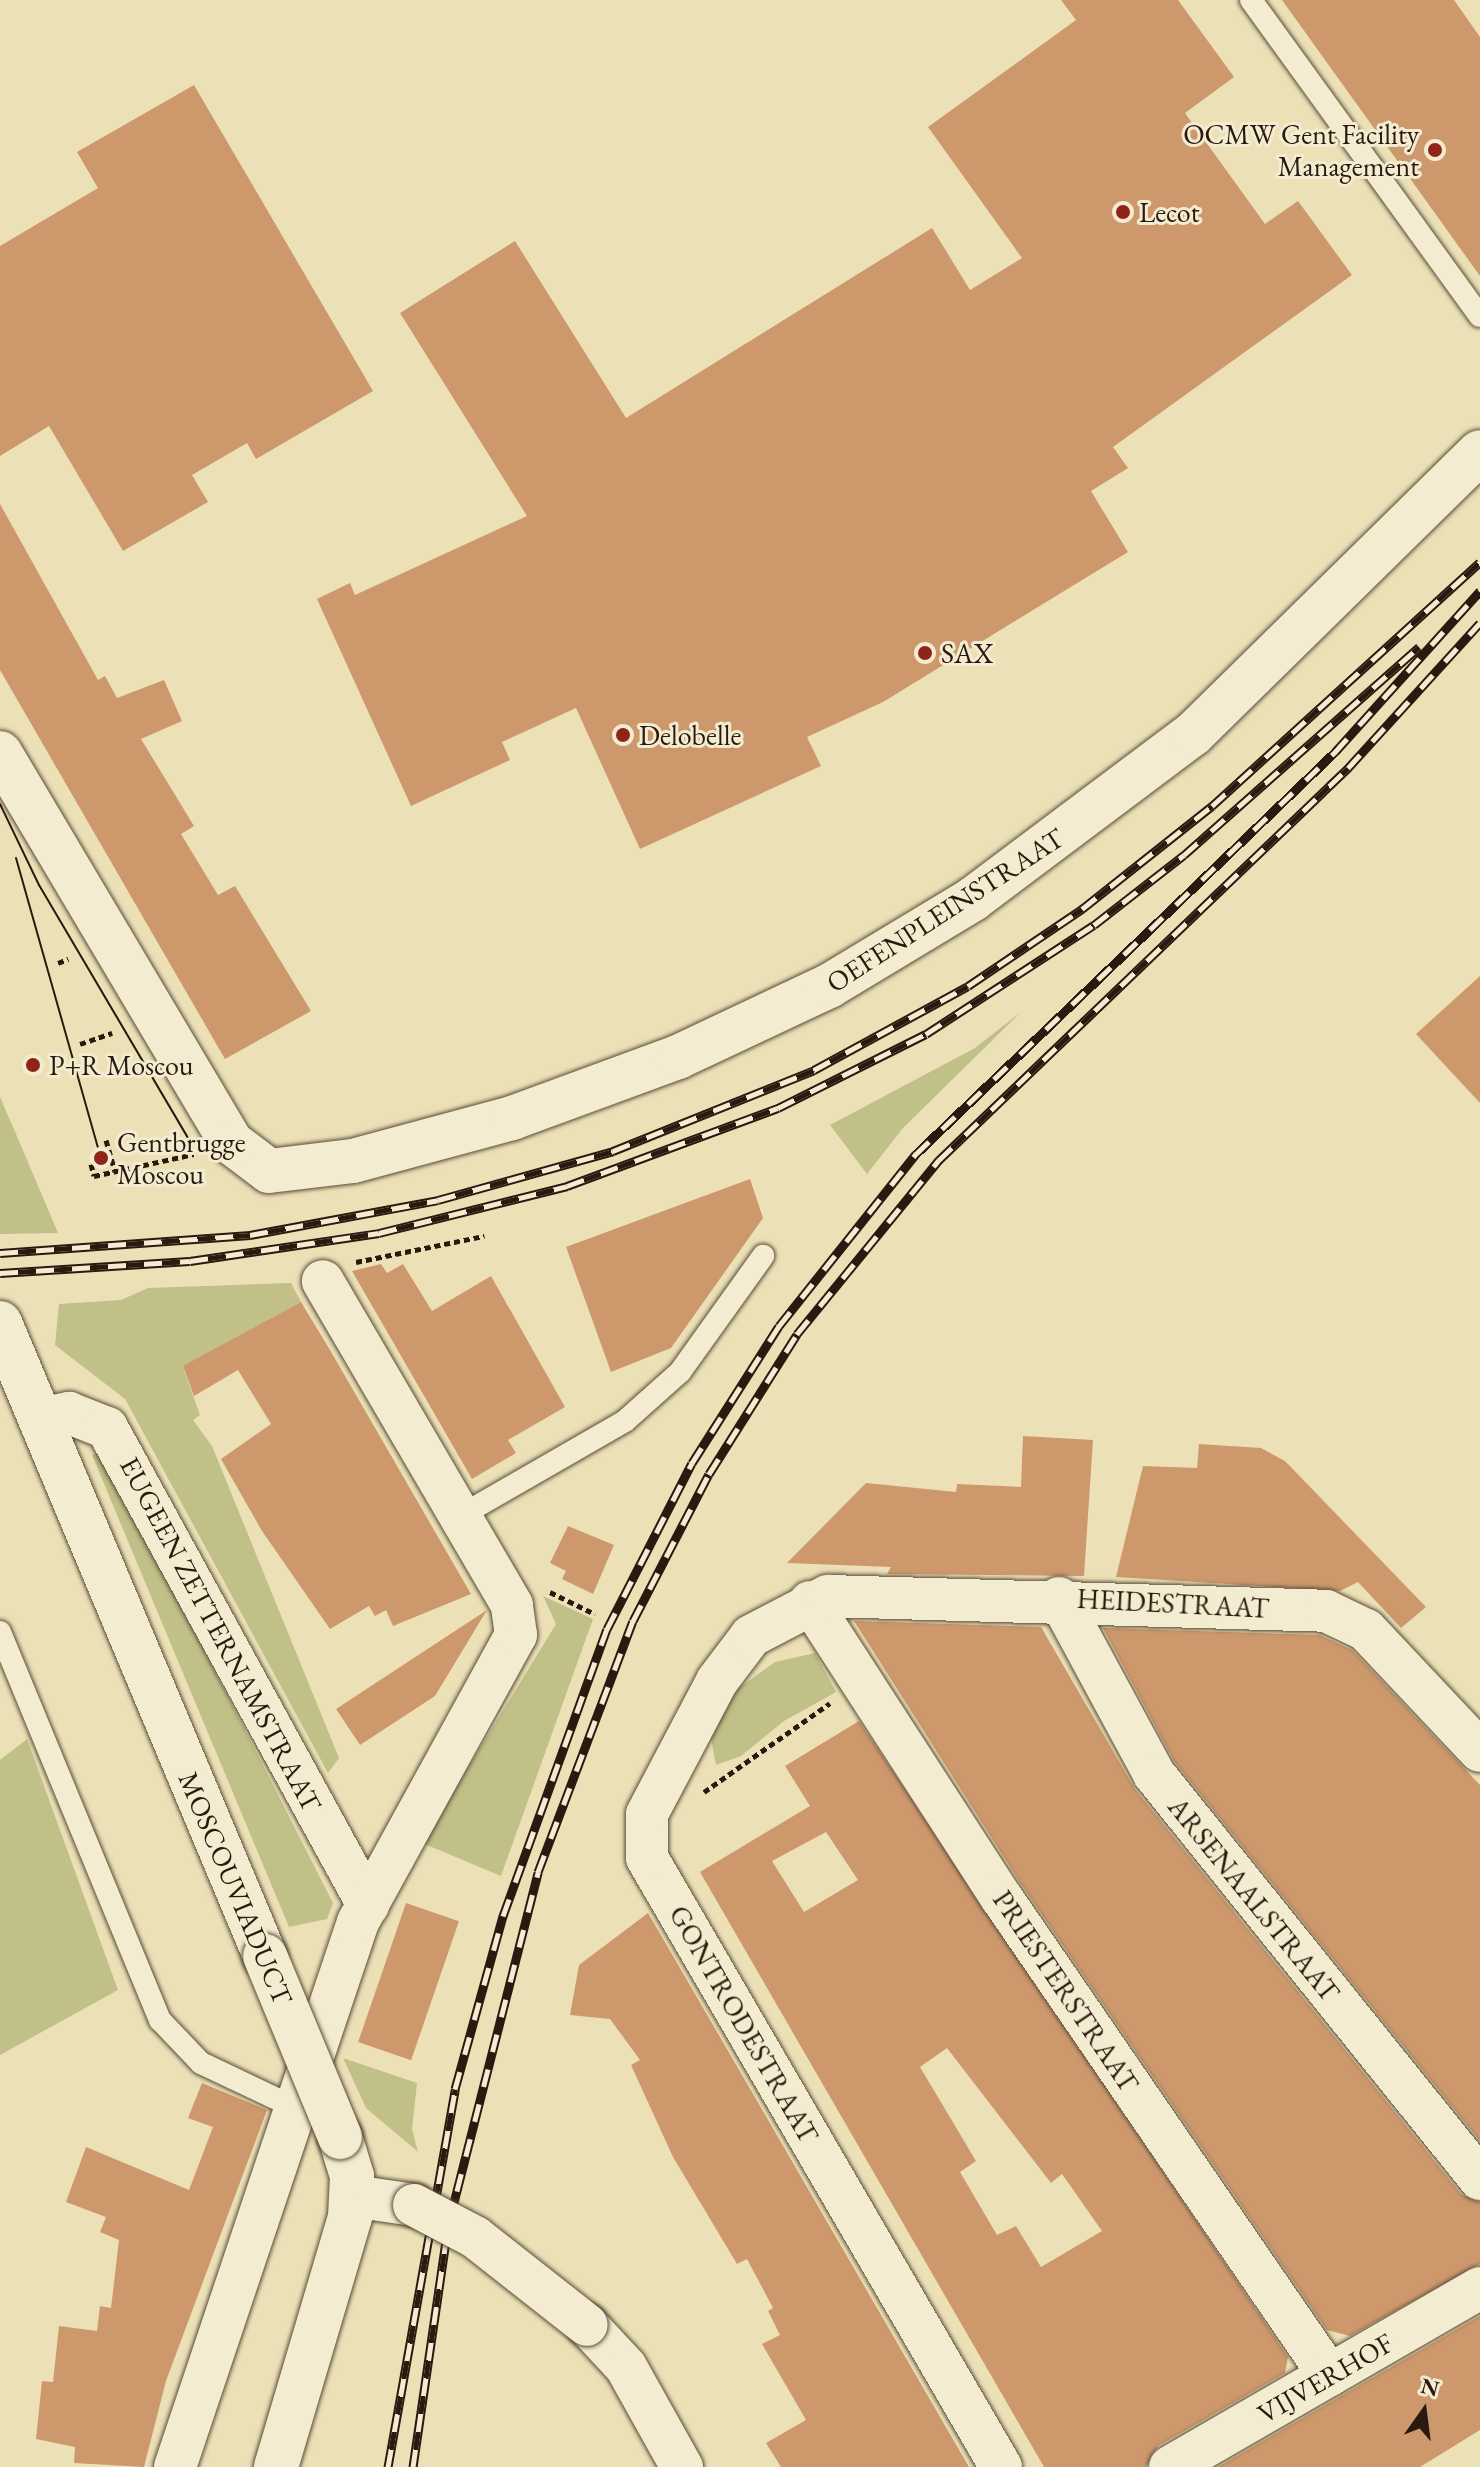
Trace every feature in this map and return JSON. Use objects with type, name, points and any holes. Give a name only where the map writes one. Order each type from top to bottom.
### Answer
[{"type":"street","name":"OEFENPLEINSTRAAT","points":[[0,753],[232,1143],[269,1171],[294,1171],[512,1118],[678,1057],[829,986],[973,899],[1193,734],[1480,452]]},
{"type":"street","points":[[175,2467],[368,1905],[516,1635],[512,1605],[323,1281]]},
{"type":"street","name":"MOSCOUVIADUCT","points":[[5,1334],[340,2137],[353,2196],[276,2467]]},
{"type":"street","name":"EUGEEN ZETTERNAMSTRAAT","points":[[40,1419],[69,1413],[107,1428],[368,1905]]},
{"type":"street","name":"HEIDESTRAAT","points":[[810,1602],[868,1594],[1059,1598],[1326,1611],[1366,1630],[1480,1751]]},
{"type":"street","name":"ARSENAALSTRAAT","points":[[1059,1598],[1154,1774],[1480,2179]]},
{"type":"street","name":"PRIESTERSTRAAT","points":[[810,1602],[1329,2375]]},
{"type":"street","name":"GONTRODESTRAAT","points":[[810,1602],[751,1636],[717,1681],[647,1814],[647,1858],[1001,2467]]},
{"type":"street","points":[[353,2196],[414,2205],[475,2237],[587,2325],[626,2367],[682,2467]]},
{"type":"street","name":"VIJVERHOF","points":[[1170,2467],[1480,2288]]},
{"type":"lane","points":[[1251,0],[1480,316]]},
{"type":"lane","points":[[460,1516],[625,1421],[680,1372],[763,1256]]},
{"type":"lane","points":[[0,1632],[160,2020],[201,2063],[298,2109]]},
{"type":"path","points":[[58,963],[68,959]]},
{"type":"path","points":[[80,1044],[112,1033]]},
{"type":"path","points":[[106,1140],[115,1172]]},
{"type":"path","points":[[323,1281],[346,1264],[484,1236]]},
{"type":"path","points":[[699,1796],[865,1685]]},
{"type":"green space","points":[[1021,1012],[903,1128],[867,1174],[830,1125],[975,1048]]},
{"type":"green space","points":[[0,1097],[19,1141],[58,1233],[0,1234]]},
{"type":"green space","points":[[291,1283],[301,1302],[183,1367],[200,1415],[193,1420],[212,1446],[339,1758],[328,1773],[125,1399],[55,1345],[59,1304],[121,1300],[148,1288]]},
{"type":"green space","points":[[103,1451],[333,1903],[327,1919],[289,1927],[92,1455]]},
{"type":"green space","points":[[543,1596],[593,1619],[501,1876],[422,1843],[556,1624]]},
{"type":"green space","points":[[815,1653],[836,1692],[784,1721],[741,1756],[716,1765],[709,1728],[736,1690],[775,1662]]},
{"type":"green space","points":[[27,1739],[118,1990],[0,2055],[0,1760]]},
{"type":"green space","points":[[343,2058],[417,2083],[412,2129],[418,2152],[366,2108]]},
{"type":"building","points":[[1061,0],[1178,0],[1234,77],[1185,113],[1265,224],[1298,201],[1352,275],[1113,447],[1128,468],[1091,491],[1128,552],[883,702],[807,737],[821,766],[640,849],[576,708],[502,742],[510,760],[411,806],[317,599],[350,583],[355,595],[527,516],[400,313],[515,241],[626,418],[932,228],[970,290],[1022,258],[928,127],[1076,20]]},
{"type":"building","name":"OCMW Gent Facility Management","points":[[1282,0],[1454,0],[1480,37],[1480,276]]},
{"type":"building","points":[[194,85],[373,391],[256,459],[247,443],[192,475],[208,502],[123,551],[49,426],[0,456],[0,246],[98,188],[77,152]]},
{"type":"building","points":[[0,504],[98,680],[105,676],[117,698],[164,680],[182,721],[141,739],[194,826],[181,834],[218,895],[235,886],[311,1011],[225,1059],[0,670]]},
{"type":"building","points":[[1480,976],[1480,1103],[1416,1034]]},
{"type":"building","points":[[750,1179],[763,1218],[671,1348],[611,1372],[566,1247]]},
{"type":"building","points":[[381,1264],[387,1273],[403,1264],[432,1311],[491,1276],[565,1407],[508,1440],[516,1453],[472,1479],[352,1271]]},
{"type":"building","points":[[301,1302],[471,1594],[393,1626],[386,1610],[375,1616],[369,1606],[330,1629],[262,1531],[221,1459],[271,1424],[238,1370],[194,1396],[183,1366]]},
{"type":"building","points":[[1023,1436],[1093,1440],[1084,1576],[887,1574],[891,1567],[787,1563],[866,1483],[956,1492],[957,1484],[1021,1487]]},
{"type":"building","points":[[1199,1444],[1261,1448],[1285,1461],[1426,1607],[1401,1628],[1358,1582],[1340,1591],[1116,1577],[1143,1466],[1197,1468]]},
{"type":"building","points":[[568,1526],[614,1545],[593,1594],[562,1579],[566,1571],[550,1563]]},
{"type":"building","points":[[487,1610],[435,1696],[360,1745],[336,1709]]},
{"type":"building","points":[[854,1621],[1041,1627],[1135,1789],[1461,2194],[1480,2202],[1480,2264],[1350,2336],[1327,2330],[1021,1884]]},
{"type":"building","points":[[1103,1628],[1320,1635],[1352,1650],[1480,1785],[1480,2141],[1174,1761]]},
{"type":"building","points":[[859,1721],[1288,2357],[1285,2373],[1158,2446],[1146,2467],[1044,2467],[700,1872],[810,1806],[785,1766]],"holes":[[[826,1832],[858,1880],[804,1912],[772,1861]],[[947,2048],[1051,2183],[1062,2174],[1102,2231],[1041,2267],[1016,2226],[997,2235],[960,2172],[976,2161],[920,2067]]]},
{"type":"building","points":[[406,1903],[459,1921],[411,2060],[358,2042]]},
{"type":"building","points":[[648,1913],[969,2467],[781,2467],[766,2443],[806,2420],[762,2344],[780,2335],[768,2311],[773,2308],[747,2259],[737,2264],[673,2157],[631,2065],[640,2060],[610,2019],[570,2015],[579,1965]]},
{"type":"building","points":[[202,2083],[267,2110],[166,2381],[144,2467],[74,2463],[75,2447],[36,2439],[42,2381],[53,2382],[59,2326],[97,2331],[100,2306],[111,2308],[119,2240],[100,2232],[106,2217],[66,2202],[86,2147],[189,2190],[213,2127],[188,2118]]},
{"type":"building","points":[[1480,2316],[1480,2430],[1420,2467],[1218,2467]]},
{"type":"tram line","points":[[0,804],[39,885],[191,1143]]},
{"type":"tram line","points":[[16,858],[101,1158]]},
{"type":"railway","points":[[0,1253],[250,1235],[438,1200],[613,1151],[814,1070],[968,986],[1082,909],[1212,806],[1480,562]]},
{"type":"railway","points":[[388,2467],[455,2089],[503,1916],[607,1629],[692,1463],[779,1326],[916,1154],[1335,752],[1480,591]]},
{"type":"railway","points":[[413,2467],[448,2226],[538,1872],[633,1621],[709,1474],[797,1334],[939,1160],[1348,768],[1480,623]]},
{"type":"railway","points":[[0,1273],[190,1261],[379,1233],[567,1186],[778,1108],[926,1034],[1094,925],[1184,855],[1419,647]]},
{"type":"place","name":"OCMW Gent Facility Management","points":[[1435,150]]},
{"type":"place","name":"Lecot","points":[[1123,212]]},
{"type":"place","name":"SAX","points":[[925,653]]},
{"type":"place","name":"Delobelle","points":[[623,735]]},
{"type":"place","name":"P+R Moscou","points":[[33,1065]]},
{"type":"place","name":"Gentbrugge Moscou","points":[[101,1158]]}]
